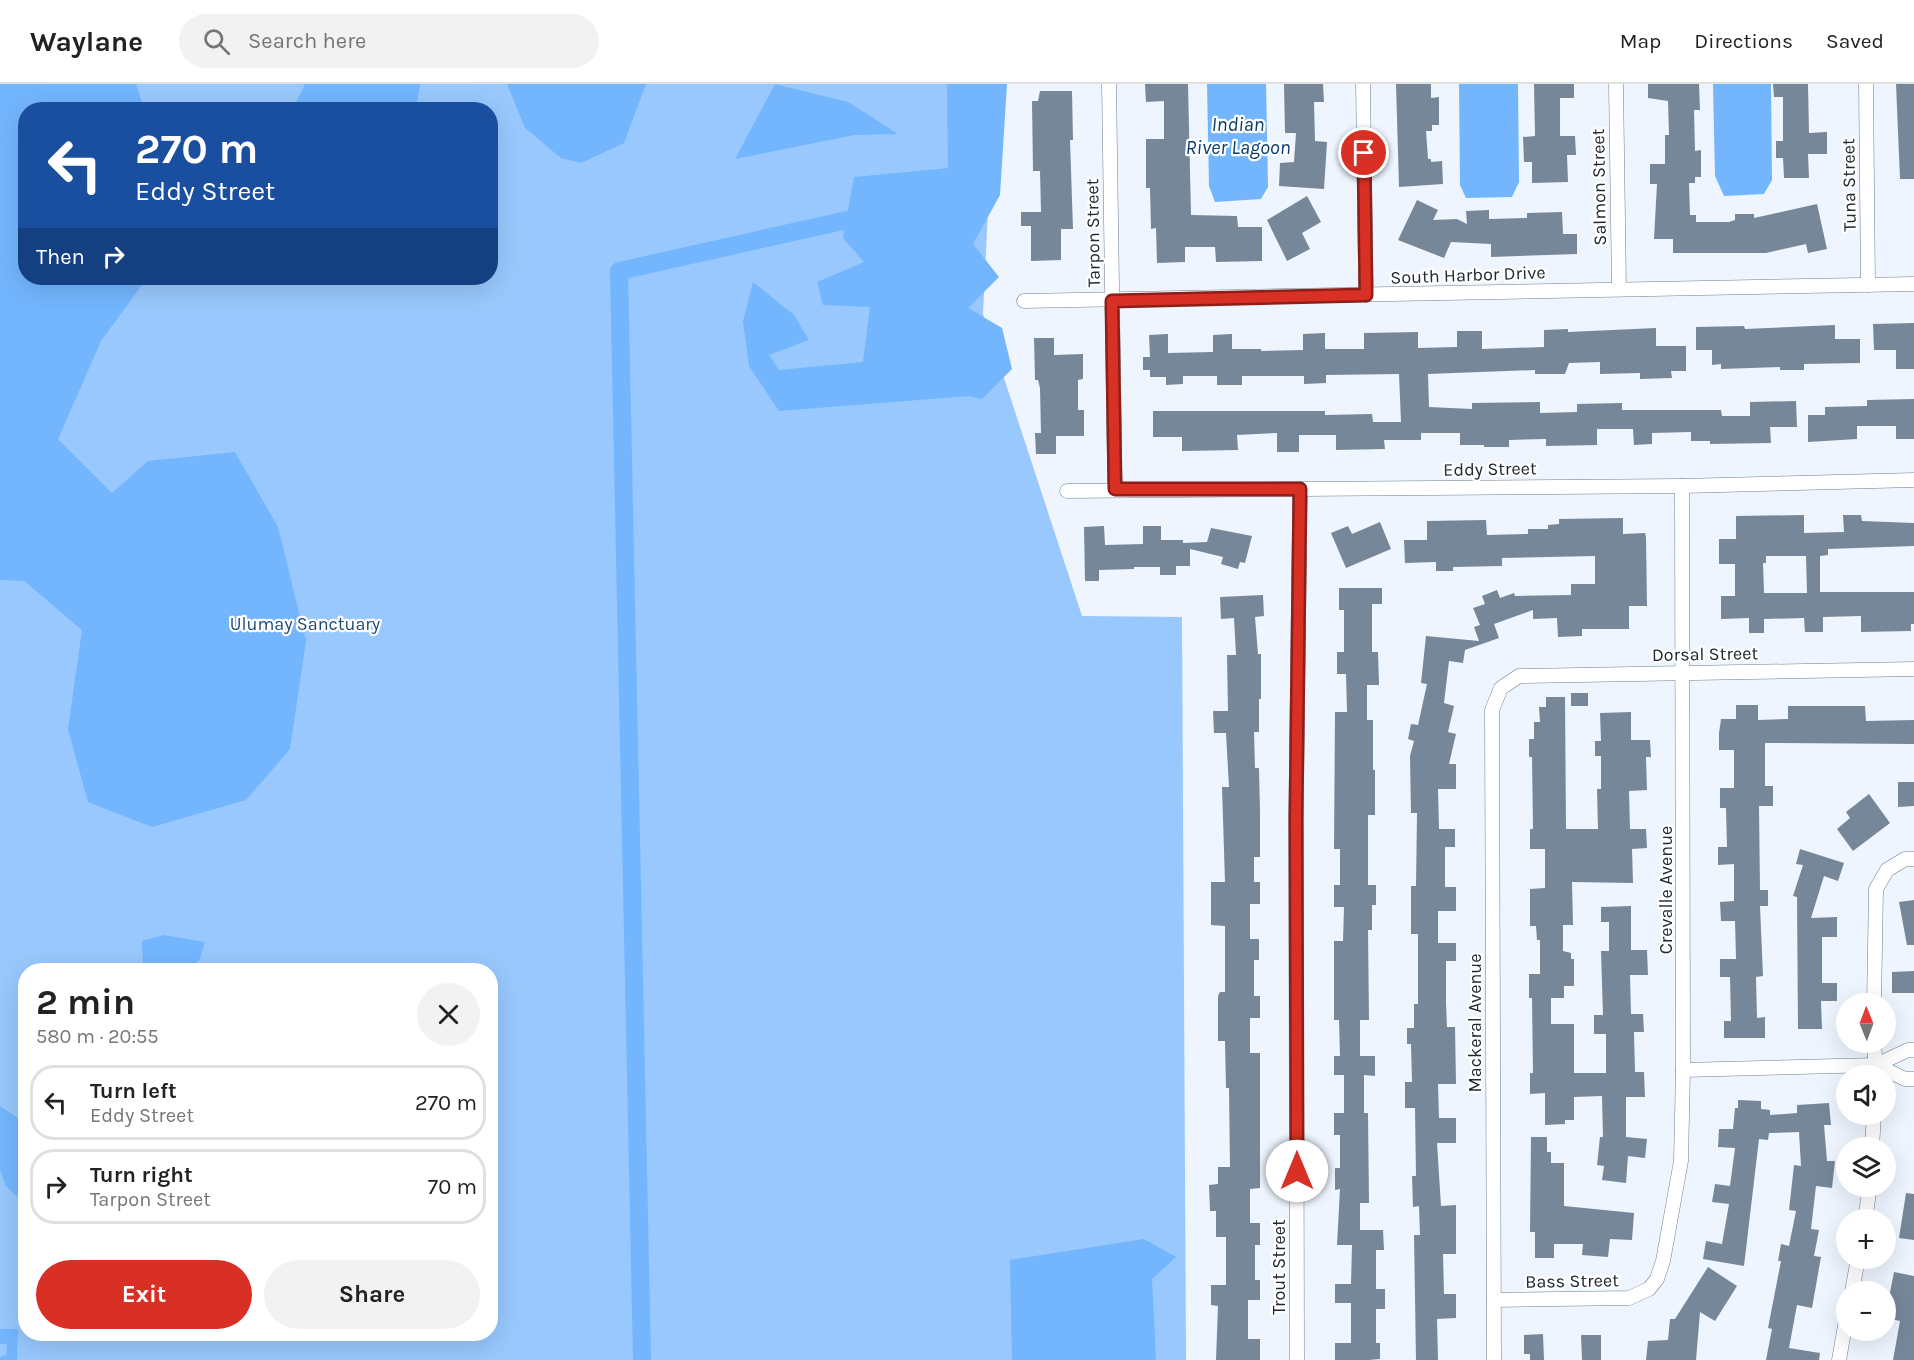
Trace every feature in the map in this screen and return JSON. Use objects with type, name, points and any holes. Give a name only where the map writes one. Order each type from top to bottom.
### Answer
[{"type":"street","name":"Tarpon Street","points":[[1109,84],[1115,489]]},
{"type":"street","points":[[1362,84],[1366,295]]},
{"type":"street","name":"Salmon Street","points":[[1616,84],[1618,289]]},
{"type":"street","name":"Tuna Street","points":[[1866,84],[1868,285]]},
{"type":"street","name":"South Harbor Drive","points":[[1024,301],[1914,285]]},
{"type":"street","name":"Eddy Street","points":[[1067,491],[1682,486],[1914,480]]},
{"type":"street","name":"Crevalle Avenue","points":[[1649,1289],[1657,1279],[1663,1261],[1681,1161],[1684,672],[1682,486]]},
{"type":"street","name":"Trout Street","points":[[1298,1360],[1296,805],[1300,489]]},
{"type":"street","name":"Dorsal Street","points":[[1501,688],[1519,676],[1914,669]]},
{"type":"street","name":"Mackeral Avenue","points":[[1494,1360],[1492,710],[1501,688]]},
{"type":"street","points":[[1874,993],[1876,889],[1887,870],[1905,859],[1914,859]]},
{"type":"street","points":[[1884,1065],[1908,1050],[1914,1050]]},
{"type":"street","points":[[1683,1070],[1836,1070]]},
{"type":"street","points":[[1896,1076],[1914,1079]]},
{"type":"street","name":"Bass Street","points":[[1494,1300],[1629,1298],[1649,1289]]},
{"type":"street","points":[[1839,1360],[1842,1341]]},
{"type":"green space","name":"Ulumay Sanctuary","points":[[0,84],[994,84],[983,314],[1082,616],[1182,617],[1186,1360],[0,1360]]},
{"type":"water","points":[[0,84],[136,84],[142,102],[18,102],[18,285],[142,285],[101,341],[58,439],[112,493],[148,461],[235,452],[278,527],[306,641],[290,749],[246,800],[152,827],[88,802],[68,729],[82,630],[24,581],[0,580]]},
{"type":"water","points":[[305,84],[420,84],[417,102],[296,102]]},
{"type":"water","points":[[507,84],[646,84],[624,143],[581,163],[561,158],[525,128]]},
{"type":"water","points":[[775,84],[848,102],[898,134],[854,135],[735,159]]},
{"type":"water","points":[[947,84],[1007,84],[1000,195],[973,244],[999,277],[968,308],[1002,328],[1012,369],[982,399],[969,396],[779,411],[749,366],[743,321],[753,282],[794,315],[809,340],[769,355],[779,370],[863,362],[870,307],[823,305],[817,282],[864,262],[843,238],[854,177],[948,168]]},
{"type":"water","name":"Indian River Lagoon","points":[[1207,84],[1266,84],[1268,187],[1261,199],[1215,202],[1209,186]]},
{"type":"water","points":[[1459,84],[1518,84],[1519,182],[1512,197],[1466,198],[1460,185]]},
{"type":"water","points":[[1713,84],[1771,84],[1772,180],[1764,194],[1724,196],[1715,176]]},
{"type":"water","points":[[164,935],[205,942],[199,961],[195,963],[143,963],[142,941]]},
{"type":"water","points":[[0,1106],[18,1118],[18,1197],[6,1186],[0,1170]]},
{"type":"water","points":[[1144,1239],[1176,1257],[1152,1279],[1156,1360],[1012,1360],[1010,1260]]},
{"type":"water","points":[[0,1329],[18,1329],[17,1360],[0,1360],[0,1357],[6,1355],[7,1344],[0,1344]]},
{"type":"building","points":[[1145,84],[1188,84],[1191,215],[1237,216],[1238,227],[1262,227],[1262,261],[1216,262],[1215,247],[1185,247],[1185,262],[1157,263],[1156,228],[1151,229],[1150,188],[1146,188],[1146,139],[1164,139],[1164,101],[1146,102]]},
{"type":"building","points":[[1284,84],[1323,84],[1324,102],[1314,102],[1315,141],[1327,142],[1324,189],[1279,186],[1280,163],[1294,162],[1296,133],[1285,133]]},
{"type":"building","points":[[1396,84],[1431,84],[1431,98],[1439,97],[1439,125],[1432,125],[1432,131],[1426,131],[1428,159],[1431,159],[1431,162],[1442,161],[1443,184],[1399,187]]},
{"type":"building","points":[[1534,84],[1574,84],[1574,98],[1560,98],[1560,136],[1575,136],[1576,155],[1567,155],[1568,182],[1532,183],[1532,162],[1524,162],[1523,137],[1535,136]]},
{"type":"building","points":[[1648,84],[1699,84],[1700,110],[1694,110],[1695,151],[1701,150],[1701,177],[1695,177],[1695,183],[1689,183],[1690,215],[1696,215],[1696,222],[1729,222],[1735,220],[1735,214],[1754,214],[1754,218],[1817,204],[1827,249],[1808,253],[1806,244],[1766,253],[1673,253],[1673,239],[1654,239],[1657,184],[1650,184],[1650,164],[1665,164],[1665,135],[1669,135],[1668,101],[1648,98]]},
{"type":"building","points":[[1773,84],[1808,84],[1809,133],[1827,132],[1827,154],[1808,154],[1809,178],[1784,178],[1783,158],[1776,158],[1776,141],[1783,141],[1783,97],[1774,97]]},
{"type":"building","points":[[1896,84],[1914,84],[1914,179],[1900,179]]},
{"type":"building","points":[[1040,91],[1072,91],[1073,140],[1070,140],[1073,229],[1061,229],[1061,260],[1031,261],[1031,226],[1021,226],[1021,212],[1041,212],[1040,171],[1033,171],[1032,101],[1038,101]]},
{"type":"building","points":[[1307,196],[1321,222],[1302,233],[1310,249],[1287,261],[1267,220]]},
{"type":"building","points":[[1417,200],[1438,210],[1433,220],[1457,219],[1467,224],[1466,211],[1489,210],[1489,219],[1527,218],[1527,213],[1562,212],[1563,234],[1577,234],[1577,254],[1491,257],[1491,244],[1451,242],[1444,258],[1398,240]]},
{"type":"building","points":[[1914,323],[1914,369],[1896,369],[1896,350],[1874,350],[1873,324]]},
{"type":"building","points":[[1835,325],[1835,339],[1860,339],[1860,363],[1804,364],[1804,370],[1780,370],[1780,367],[1721,369],[1721,364],[1712,365],[1712,350],[1696,350],[1696,327],[1744,326],[1745,329]]},
{"type":"building","points":[[1656,328],[1656,346],[1686,346],[1686,371],[1671,371],[1672,378],[1640,379],[1640,373],[1600,374],[1600,362],[1569,363],[1565,374],[1535,374],[1535,370],[1428,374],[1429,407],[1472,409],[1472,403],[1540,402],[1540,413],[1577,412],[1577,404],[1622,403],[1622,410],[1721,410],[1722,416],[1750,416],[1750,402],[1796,401],[1797,427],[1770,427],[1771,443],[1710,444],[1710,441],[1691,441],[1691,432],[1652,433],[1652,444],[1634,445],[1633,429],[1597,429],[1597,445],[1546,446],[1546,439],[1509,440],[1509,447],[1484,447],[1484,445],[1460,445],[1460,433],[1421,433],[1421,440],[1384,440],[1385,449],[1336,450],[1336,435],[1299,435],[1299,452],[1277,452],[1277,433],[1237,435],[1238,450],[1182,451],[1182,437],[1153,437],[1153,411],[1325,411],[1325,415],[1372,414],[1373,422],[1401,422],[1399,374],[1326,375],[1326,383],[1304,384],[1304,376],[1242,376],[1242,385],[1217,385],[1217,376],[1183,376],[1183,384],[1166,385],[1166,377],[1150,377],[1150,370],[1143,370],[1143,357],[1150,357],[1149,335],[1168,334],[1168,353],[1213,352],[1213,335],[1232,334],[1232,349],[1261,349],[1261,351],[1303,350],[1303,334],[1325,333],[1325,349],[1364,349],[1364,333],[1418,332],[1418,348],[1457,347],[1457,331],[1482,331],[1482,349],[1544,347],[1544,330],[1568,329],[1568,332]]},
{"type":"building","points":[[1034,338],[1054,338],[1054,355],[1083,354],[1083,379],[1078,380],[1078,410],[1084,410],[1084,436],[1056,436],[1056,454],[1036,454],[1035,433],[1041,433],[1040,388],[1038,380],[1035,380]]},
{"type":"building","points":[[1914,399],[1914,439],[1896,439],[1896,426],[1857,426],[1857,439],[1808,442],[1808,415],[1825,415],[1825,407],[1867,406],[1867,400]]},
{"type":"building","points":[[1804,515],[1804,533],[1844,532],[1843,515],[1861,515],[1862,521],[1914,523],[1914,546],[1828,549],[1828,555],[1820,556],[1820,592],[1914,592],[1914,624],[1911,624],[1911,631],[1861,632],[1861,616],[1823,617],[1823,632],[1805,632],[1804,618],[1764,619],[1764,633],[1749,633],[1749,618],[1721,619],[1721,596],[1735,596],[1735,564],[1719,564],[1719,539],[1736,539],[1736,516]],"holes":[[[1766,556],[1806,556],[1807,593],[1764,593],[1763,563],[1766,563]]]},
{"type":"building","points":[[1623,518],[1623,534],[1645,533],[1646,537],[1647,606],[1629,606],[1629,629],[1582,629],[1582,636],[1558,637],[1557,618],[1533,619],[1533,610],[1494,624],[1499,638],[1465,650],[1463,663],[1449,661],[1444,703],[1454,706],[1448,732],[1456,734],[1449,764],[1456,764],[1456,789],[1438,789],[1439,829],[1455,829],[1455,847],[1445,847],[1445,887],[1456,887],[1456,911],[1438,911],[1438,943],[1456,943],[1456,961],[1446,961],[1446,1003],[1447,1027],[1455,1027],[1456,1084],[1438,1084],[1439,1118],[1456,1118],[1456,1143],[1437,1143],[1441,1206],[1456,1205],[1456,1254],[1443,1254],[1444,1294],[1456,1294],[1456,1318],[1437,1319],[1438,1360],[1416,1360],[1414,1235],[1420,1235],[1419,1206],[1413,1207],[1412,1176],[1416,1176],[1415,1108],[1405,1108],[1405,1082],[1412,1082],[1411,1044],[1407,1044],[1407,1028],[1414,1028],[1414,1004],[1418,1004],[1418,934],[1411,934],[1411,886],[1416,886],[1417,813],[1411,813],[1410,756],[1414,741],[1408,739],[1411,724],[1418,725],[1427,684],[1421,683],[1426,636],[1479,641],[1474,627],[1480,625],[1473,608],[1485,604],[1482,596],[1497,590],[1500,598],[1514,593],[1515,596],[1571,595],[1571,584],[1595,584],[1595,556],[1502,558],[1502,566],[1453,567],[1453,571],[1436,571],[1436,562],[1405,563],[1404,540],[1427,540],[1427,521],[1486,520],[1487,535],[1528,534],[1528,529],[1548,529],[1548,525],[1559,524],[1559,519]]},
{"type":"building","points":[[1380,522],[1391,549],[1346,568],[1331,533],[1348,526],[1352,534]]},
{"type":"building","points":[[1104,526],[1105,545],[1143,544],[1143,526],[1161,526],[1161,540],[1183,540],[1183,543],[1207,542],[1211,528],[1252,536],[1245,563],[1240,562],[1238,569],[1221,564],[1223,557],[1190,549],[1190,566],[1176,566],[1176,575],[1160,575],[1160,567],[1134,567],[1134,569],[1099,570],[1099,581],[1085,581],[1084,527]]},
{"type":"building","points":[[1339,588],[1382,588],[1382,604],[1372,604],[1372,652],[1378,652],[1379,685],[1367,685],[1367,720],[1373,720],[1373,770],[1375,770],[1375,815],[1368,815],[1368,885],[1376,885],[1376,905],[1372,905],[1372,930],[1368,930],[1369,1020],[1360,1020],[1360,1056],[1375,1056],[1375,1076],[1364,1075],[1364,1113],[1368,1113],[1369,1203],[1360,1203],[1360,1230],[1383,1230],[1384,1250],[1376,1250],[1376,1289],[1385,1289],[1385,1309],[1376,1309],[1376,1343],[1380,1343],[1380,1359],[1369,1360],[1335,1360],[1335,1343],[1351,1343],[1351,1303],[1335,1303],[1335,1284],[1351,1284],[1352,1245],[1337,1245],[1340,1189],[1335,1190],[1335,1168],[1340,1168],[1340,1135],[1334,1135],[1334,1113],[1344,1113],[1344,1075],[1334,1075],[1334,1056],[1340,1056],[1339,1020],[1334,1020],[1334,941],[1343,941],[1344,907],[1334,907],[1334,885],[1340,885],[1340,849],[1334,849],[1335,712],[1347,712],[1346,674],[1337,674],[1337,652],[1344,652],[1344,610],[1339,610]]},
{"type":"building","points":[[1263,595],[1264,616],[1255,617],[1258,654],[1261,654],[1261,699],[1259,699],[1259,732],[1254,732],[1255,768],[1259,768],[1260,857],[1254,857],[1254,882],[1260,882],[1260,904],[1250,904],[1250,939],[1259,939],[1259,960],[1254,960],[1254,996],[1260,996],[1260,1018],[1250,1018],[1250,1053],[1260,1053],[1260,1188],[1250,1189],[1250,1223],[1260,1223],[1260,1245],[1255,1245],[1255,1280],[1260,1280],[1260,1300],[1248,1300],[1248,1339],[1260,1339],[1260,1360],[1216,1360],[1218,1306],[1211,1305],[1211,1285],[1226,1285],[1226,1237],[1216,1237],[1216,1211],[1210,1211],[1209,1185],[1218,1184],[1218,1167],[1230,1167],[1229,1088],[1226,1088],[1225,1041],[1218,1041],[1218,996],[1220,992],[1225,992],[1225,926],[1211,925],[1211,882],[1225,882],[1222,787],[1229,787],[1226,733],[1214,733],[1213,711],[1228,711],[1227,655],[1236,655],[1234,618],[1221,619],[1220,597]]},
{"type":"building","points":[[1571,693],[1588,693],[1588,706],[1571,706]]},
{"type":"building","points":[[1546,697],[1565,697],[1566,829],[1598,829],[1597,789],[1601,789],[1601,756],[1595,756],[1595,741],[1601,741],[1600,713],[1631,712],[1631,740],[1650,740],[1651,757],[1646,757],[1647,790],[1629,791],[1630,829],[1646,829],[1647,848],[1632,849],[1633,883],[1572,882],[1573,925],[1563,925],[1563,951],[1571,953],[1571,959],[1574,959],[1574,986],[1564,986],[1564,998],[1551,998],[1551,1024],[1574,1024],[1574,1073],[1606,1073],[1606,1034],[1594,1034],[1594,1015],[1603,1015],[1601,951],[1609,951],[1609,922],[1601,922],[1601,907],[1631,906],[1631,950],[1647,950],[1648,975],[1630,975],[1631,1014],[1643,1014],[1644,1032],[1634,1032],[1635,1072],[1644,1072],[1645,1097],[1626,1097],[1626,1137],[1647,1139],[1645,1158],[1628,1156],[1626,1183],[1602,1180],[1604,1166],[1597,1165],[1600,1137],[1603,1137],[1602,1096],[1574,1097],[1574,1120],[1565,1120],[1565,1124],[1545,1125],[1545,1093],[1530,1094],[1530,1073],[1533,1073],[1532,998],[1529,998],[1529,974],[1540,974],[1540,940],[1537,940],[1536,926],[1530,926],[1530,889],[1545,888],[1545,849],[1530,849],[1530,829],[1533,829],[1532,757],[1529,757],[1529,739],[1534,739],[1534,722],[1540,722],[1539,707],[1546,707]]},
{"type":"building","points":[[1736,705],[1758,705],[1758,720],[1788,719],[1788,706],[1865,706],[1866,721],[1914,720],[1914,744],[1765,743],[1765,786],[1773,786],[1773,806],[1759,806],[1760,890],[1768,890],[1768,906],[1760,906],[1763,976],[1756,977],[1757,1018],[1765,1017],[1765,1038],[1724,1038],[1724,1021],[1731,1021],[1730,977],[1720,977],[1720,959],[1736,959],[1735,921],[1721,921],[1720,902],[1734,901],[1734,864],[1718,865],[1718,847],[1727,847],[1726,808],[1720,808],[1720,788],[1734,788],[1734,750],[1719,750],[1719,733],[1721,719],[1736,719]]},
{"type":"building","points":[[1898,782],[1914,782],[1914,806],[1898,807]]},
{"type":"building","points":[[1869,794],[1890,823],[1853,851],[1837,829],[1850,818],[1846,812]]},
{"type":"building","points":[[1800,849],[1844,863],[1838,881],[1824,876],[1811,918],[1837,917],[1837,937],[1822,937],[1822,983],[1837,983],[1837,993],[1836,1001],[1821,1001],[1822,1029],[1798,1029],[1797,897],[1793,896],[1803,865],[1796,864]]},
{"type":"building","points":[[1914,900],[1914,945],[1907,945],[1899,902]]},
{"type":"building","points":[[1914,971],[1914,993],[1892,993],[1892,972]]},
{"type":"building","points":[[1738,1100],[1761,1101],[1761,1109],[1770,1110],[1770,1115],[1797,1113],[1797,1105],[1829,1103],[1831,1125],[1824,1125],[1827,1161],[1835,1161],[1832,1188],[1816,1186],[1811,1229],[1819,1230],[1814,1256],[1821,1257],[1812,1308],[1797,1305],[1789,1348],[1820,1353],[1819,1360],[1766,1360],[1772,1329],[1768,1328],[1781,1261],[1778,1261],[1781,1244],[1789,1246],[1796,1211],[1789,1210],[1794,1165],[1801,1166],[1799,1132],[1769,1133],[1768,1140],[1759,1139],[1744,1266],[1703,1259],[1706,1241],[1722,1244],[1729,1204],[1712,1202],[1715,1184],[1730,1186],[1735,1148],[1718,1147],[1719,1129],[1733,1129]]},
{"type":"building","points":[[1531,1137],[1547,1137],[1547,1152],[1551,1152],[1551,1163],[1564,1163],[1564,1206],[1634,1213],[1632,1240],[1610,1239],[1608,1257],[1582,1255],[1583,1244],[1554,1244],[1554,1258],[1535,1258],[1535,1232],[1530,1232]]},
{"type":"building","points":[[1906,1193],[1914,1194],[1914,1240],[1899,1238]]},
{"type":"building","points":[[1708,1267],[1737,1286],[1715,1321],[1700,1312],[1696,1360],[1646,1360],[1648,1341],[1668,1340],[1670,1319],[1675,1319]]},
{"type":"building","points":[[1894,1272],[1914,1276],[1914,1360],[1893,1360],[1900,1321],[1896,1320],[1896,1281],[1892,1281]]},
{"type":"building","points":[[1543,1334],[1544,1360],[1530,1360],[1530,1354],[1524,1354],[1524,1335]]},
{"type":"building","points":[[1581,1335],[1601,1335],[1601,1360],[1582,1360]]},
{"type":"waterway","points":[[642,1360],[619,271],[870,215]]},
{"type":"route","points":[[1297,1171],[1296,817],[1300,489],[1115,489],[1112,301],[1366,295],[1364,153]]}]
